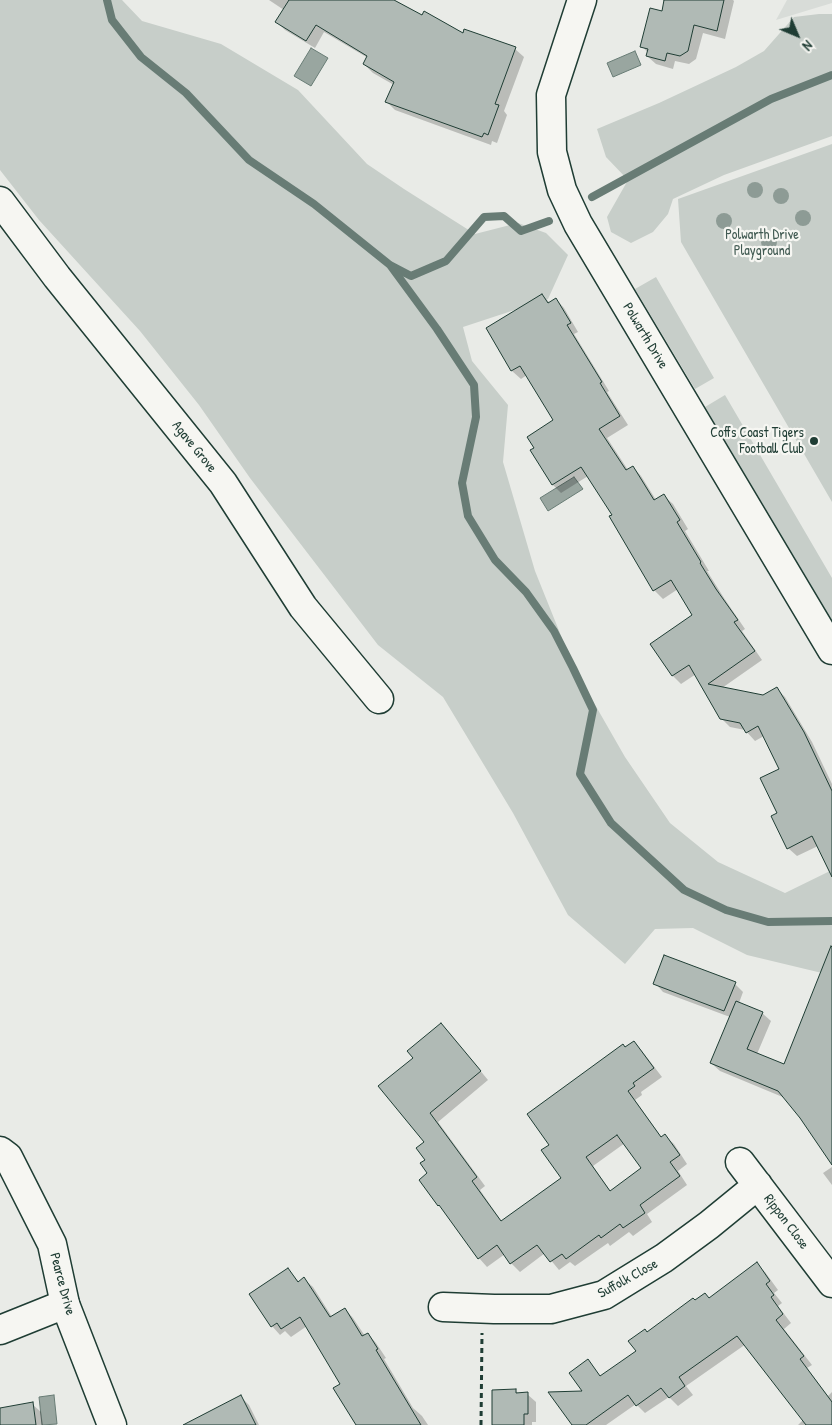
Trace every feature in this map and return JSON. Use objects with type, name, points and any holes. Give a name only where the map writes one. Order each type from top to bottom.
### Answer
[{"type":"street","name":"Polwarth Drive","points":[[577,1],[550,95],[552,152],[562,190],[578,224],[832,650]]},
{"type":"street","name":"Agave Grove","points":[[0,201],[57,277],[223,483],[303,607],[379,699]]},
{"type":"street","name":"Pearce Drive","points":[[0,1150],[8,1157],[52,1244],[65,1304],[112,1425]]},
{"type":"street","name":"Rippon Close","points":[[740,1162],[832,1283]]},
{"type":"street","name":"Suffolk Close","points":[[443,1307],[551,1308],[604,1295],[664,1258],[709,1225],[758,1185]]},
{"type":"street","points":[[0,1330],[65,1304]]},
{"type":"path","points":[[482,1308],[482,1425]]},
{"type":"shaded area","points":[[787,0],[832,0],[832,3],[776,20]]},
{"type":"shaded area","points":[[311,48],[328,58],[311,86],[294,76]]},
{"type":"shaded area","points":[[635,51],[641,65],[613,77],[607,63]]},
{"type":"shaded area","points":[[574,477],[583,489],[548,511],[540,498]]},
{"type":"shaded area","points":[[54,1395],[57,1424],[42,1425],[39,1397]]},
{"type":"green space","points":[[0,0],[122,0],[142,21],[221,44],[298,90],[367,164],[475,234],[518,223],[546,233],[568,255],[548,299],[463,327],[472,361],[508,405],[503,462],[535,571],[574,668],[625,757],[670,823],[718,862],[785,893],[832,870],[832,972],[822,973],[747,955],[693,928],[655,929],[625,964],[568,915],[513,813],[443,697],[378,645],[250,478],[199,405],[140,331],[39,220],[0,170]]},
{"type":"green space","points":[[832,14],[832,136],[724,175],[673,199],[668,214],[653,232],[631,243],[611,232],[607,217],[628,180],[606,157],[597,129],[659,103],[736,67],[764,51],[794,17]]},
{"type":"green space","name":"Polwarth Drive Playground","points":[[832,144],[832,502],[681,242],[678,199]]},
{"type":"green space","points":[[656,277],[714,378],[695,389],[635,289]]},
{"type":"green space","points":[[725,395],[832,578],[832,620],[705,407]]},
{"type":"building","points":[[289,0],[394,0],[422,15],[424,11],[463,33],[464,29],[516,47],[495,104],[499,105],[488,135],[484,133],[482,137],[385,102],[394,82],[363,64],[367,56],[316,25],[306,41],[275,22]]},
{"type":"building","points":[[664,0],[724,0],[717,31],[694,25],[688,51],[680,56],[667,53],[665,61],[646,56],[648,49],[640,47],[650,8],[662,11]]},
{"type":"building","points":[[542,294],[548,303],[556,298],[571,323],[567,325],[602,382],[600,383],[620,416],[599,429],[626,470],[633,466],[654,500],[664,494],[680,520],[677,522],[700,563],[738,620],[734,622],[755,651],[708,684],[763,695],[777,687],[804,732],[832,791],[832,877],[812,836],[787,849],[771,816],[777,813],[760,778],[779,769],[758,726],[746,733],[740,723],[720,719],[689,665],[672,676],[650,644],[692,615],[671,580],[653,591],[609,516],[612,515],[581,467],[552,485],[530,450],[534,448],[527,437],[553,420],[520,366],[511,371],[486,328]]},
{"type":"building","points":[[831,946],[832,1165],[800,1118],[778,1091],[710,1063],[736,1001],[763,1012],[747,1049],[784,1064]]},
{"type":"building","points":[[664,955],[736,982],[724,1011],[653,984]]},
{"type":"building","points":[[441,1023],[481,1071],[430,1113],[477,1177],[472,1181],[501,1221],[561,1178],[541,1150],[549,1145],[527,1114],[623,1044],[625,1047],[634,1041],[654,1068],[633,1083],[635,1086],[628,1091],[661,1137],[665,1134],[680,1155],[670,1162],[680,1176],[640,1205],[645,1213],[623,1228],[620,1224],[601,1238],[599,1235],[566,1259],[562,1254],[550,1262],[537,1245],[510,1264],[497,1245],[478,1259],[419,1180],[427,1173],[420,1163],[425,1160],[416,1148],[424,1142],[378,1086],[413,1058],[407,1051]],"holes":[[[617,1135],[641,1168],[610,1191],[586,1157]]]},
{"type":"building","points":[[757,1262],[770,1281],[766,1284],[774,1295],[771,1297],[783,1314],[776,1320],[804,1356],[800,1359],[832,1402],[832,1425],[806,1425],[737,1336],[679,1377],[685,1386],[669,1398],[661,1388],[636,1406],[628,1395],[586,1425],[572,1425],[548,1392],[582,1391],[569,1373],[588,1359],[600,1376],[636,1351],[628,1341],[645,1329],[647,1332],[693,1298],[695,1300],[705,1293],[709,1298]]},
{"type":"building","points":[[288,1268],[298,1282],[304,1277],[330,1317],[345,1308],[362,1336],[368,1333],[378,1349],[376,1350],[421,1425],[356,1425],[333,1388],[340,1384],[300,1317],[281,1329],[277,1323],[271,1327],[249,1294]]},
{"type":"building","points":[[516,1389],[516,1393],[528,1392],[528,1414],[524,1414],[524,1425],[492,1425],[492,1390]]},
{"type":"building","points":[[241,1395],[256,1425],[183,1425]]},
{"type":"building","points":[[33,1402],[36,1425],[0,1425],[0,1408]]},
{"type":"waterway","points":[[107,0],[112,20],[141,57],[186,93],[249,160],[314,204],[390,265],[411,276],[446,261],[484,217],[504,216],[521,231],[549,221]]},
{"type":"waterway","points":[[592,197],[771,99],[832,75]]},
{"type":"waterway","points":[[390,265],[437,329],[474,385],[476,417],[462,483],[468,516],[495,560],[526,592],[554,631],[593,710],[580,774],[611,823],[684,890],[726,910],[768,922],[832,921]]},
{"type":"place","name":"Coffs Coast Tigers Football Club","points":[[814,441]]}]
